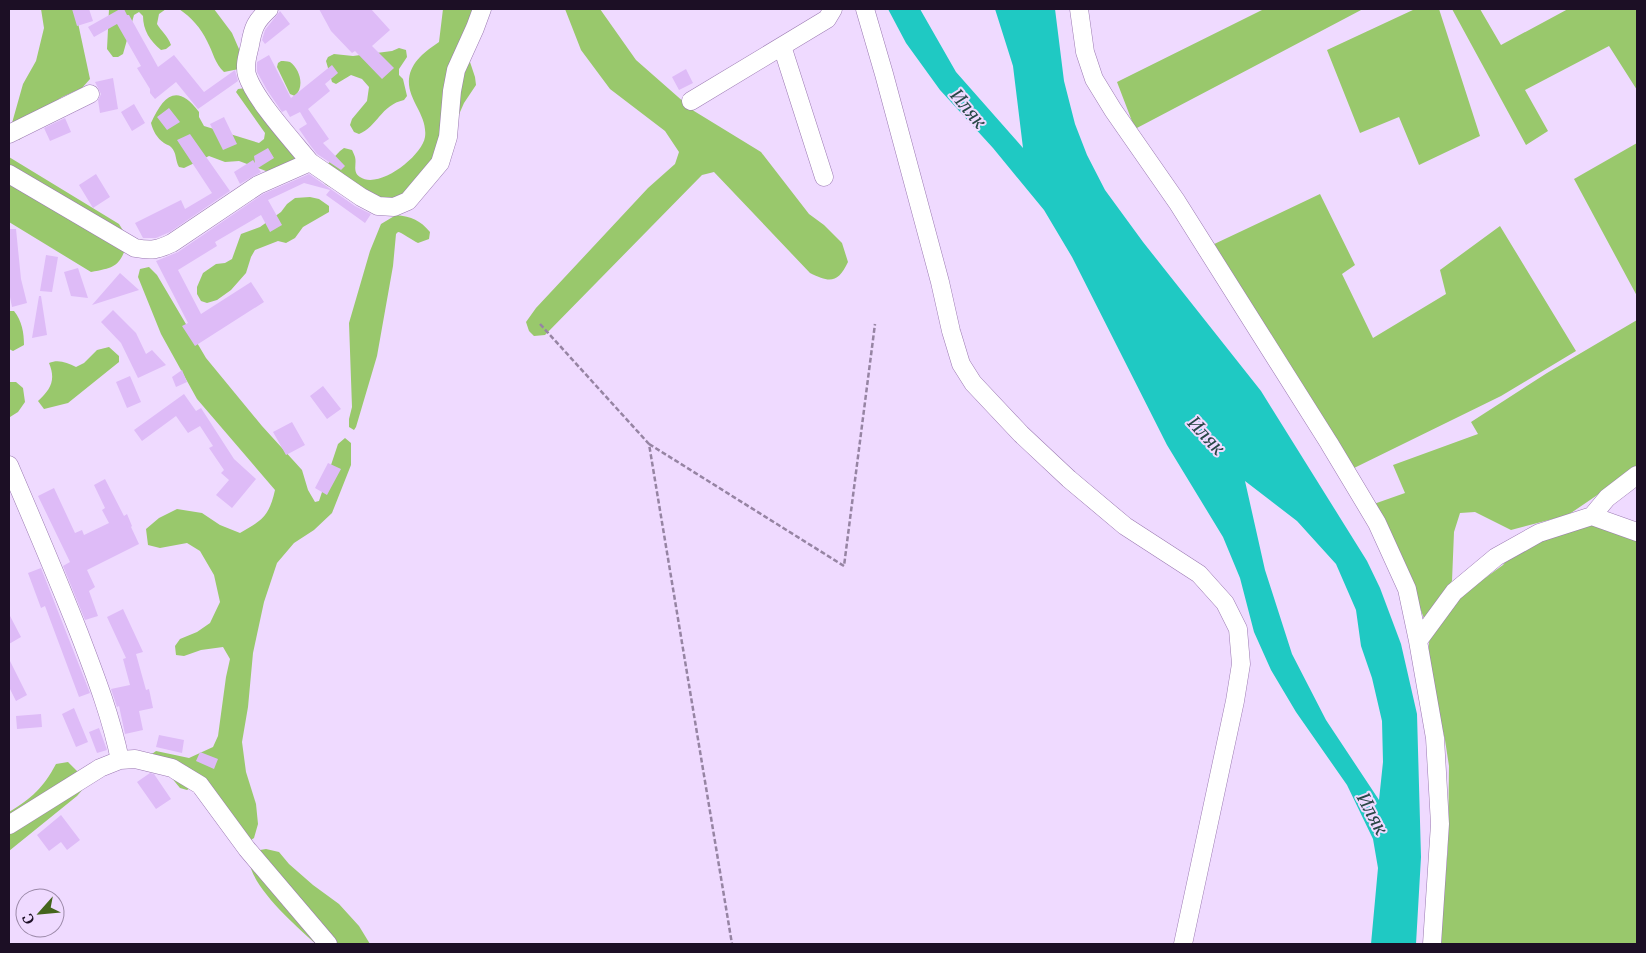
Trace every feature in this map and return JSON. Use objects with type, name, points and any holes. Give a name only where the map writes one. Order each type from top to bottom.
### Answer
[{"type":"street","points":[[269,9],[258,18],[253,28],[246,65],[247,74],[252,86],[310,162],[361,197],[378,206],[394,207],[408,201],[440,163],[448,137],[456,70],[482,9]]},
{"type":"street","points":[[691,101],[827,19],[833,9]]},
{"type":"street","points":[[865,9],[890,93],[961,364],[973,383],[1021,434],[1069,479],[1124,526],[1199,574],[1225,603],[1238,629],[1241,664],[1236,701],[1183,944]]},
{"type":"street","points":[[1079,9],[1085,52],[1094,79],[1231,287],[1329,443],[1377,522],[1407,589],[1418,641],[1434,738],[1440,824],[1432,944]]},
{"type":"street","points":[[782,46],[824,177]]},
{"type":"street","points":[[9,134],[90,94]]},
{"type":"street","points":[[9,174],[135,248],[157,250],[172,243],[258,185],[310,162]]},
{"type":"street","points":[[9,465],[52,566],[90,663],[112,724],[120,760]]},
{"type":"street","points":[[1418,641],[1454,592],[1496,557],[1539,534],[1592,516],[1607,498],[1637,475]]},
{"type":"street","points":[[1592,516],[1637,532]]},
{"type":"street","points":[[9,825],[100,768],[120,760],[135,759],[172,768],[200,785],[247,848],[328,944]]},
{"type":"path","points":[[540,324],[648,444],[844,566],[875,324]]},
{"type":"path","points":[[648,444],[732,944]]},
{"type":"shaded area","points":[[41,9],[75,9],[90,79],[82,88],[62,97],[39,112],[31,131],[19,140],[15,136],[12,123],[23,84],[36,61],[44,28]]},
{"type":"shaded area","points":[[109,9],[166,9],[159,14],[157,24],[171,45],[161,50],[157,47],[150,39],[144,26],[143,16],[139,12],[134,15],[123,54],[113,57],[107,49]]},
{"type":"shaded area","points":[[179,9],[214,9],[232,33],[242,56],[239,69],[224,72],[221,69],[199,27]]},
{"type":"shaded area","points":[[443,9],[486,9],[469,59],[476,85],[464,103],[429,183],[372,207],[328,186],[325,184],[321,171],[344,148],[352,150],[355,157],[356,173],[368,180],[378,179],[398,169],[422,145],[425,129],[411,94],[409,79],[416,62],[424,53],[439,42]]},
{"type":"shaded area","points":[[565,9],[600,9],[636,60],[694,111],[761,152],[809,214],[824,225],[842,243],[848,262],[841,274],[833,279],[828,279],[810,273],[714,172],[702,175],[545,335],[534,336],[529,331],[526,322],[536,308],[648,188],[675,164],[679,152],[665,131],[610,89],[581,50]]},
{"type":"shaded area","points":[[1264,9],[1363,9],[1135,129],[1117,82]]},
{"type":"shaded area","points":[[1415,9],[1439,9],[1480,136],[1419,165],[1399,117],[1360,133],[1327,50]]},
{"type":"shaded area","points":[[1452,9],[1480,9],[1501,45],[1568,9],[1637,9],[1637,90],[1609,46],[1525,90],[1548,131],[1526,145]]},
{"type":"shaded area","points":[[399,48],[406,50],[407,57],[399,69],[399,75],[403,79],[407,96],[404,100],[384,111],[365,131],[359,134],[354,132],[350,125],[352,119],[367,101],[369,87],[362,79],[351,75],[336,84],[332,82],[326,61],[328,57],[334,54],[353,56],[392,51]]},
{"type":"shaded area","points":[[281,61],[290,62],[299,73],[300,88],[295,96],[290,94],[277,67]]},
{"type":"shaded area","points":[[246,88],[302,160],[281,174],[266,171],[239,161],[225,162],[209,156],[184,168],[179,167],[173,149],[159,139],[151,123],[160,106],[171,96],[184,97],[199,112],[199,117],[204,126],[259,143],[264,139],[265,133],[236,92],[238,89]]},
{"type":"shaded area","points":[[1637,143],[1637,296],[1574,179]]},
{"type":"shaded area","points":[[9,157],[119,224],[129,240],[120,260],[112,267],[91,272],[9,222]]},
{"type":"shaded area","points":[[1320,194],[1355,265],[1342,274],[1373,338],[1446,294],[1440,270],[1500,226],[1576,351],[1501,396],[1350,470],[1210,246]]},
{"type":"shaded area","points":[[310,197],[319,199],[329,206],[329,212],[303,227],[295,238],[286,243],[278,241],[255,250],[246,273],[231,290],[217,300],[207,303],[201,301],[197,294],[197,287],[203,273],[216,264],[225,263],[232,259],[241,234],[260,227],[281,212],[295,198]]},
{"type":"shaded area","points":[[396,215],[419,222],[430,232],[429,239],[418,243],[399,232],[396,234],[393,266],[377,356],[354,430],[349,427],[352,407],[349,323],[370,251],[381,224]]},
{"type":"shaded area","points":[[149,267],[157,275],[206,358],[262,426],[302,470],[308,490],[315,502],[319,501],[338,444],[345,438],[351,443],[351,465],[332,513],[314,530],[294,543],[277,563],[264,602],[253,653],[248,707],[242,742],[246,772],[256,804],[258,824],[254,838],[251,840],[192,787],[187,790],[180,788],[152,754],[156,751],[189,758],[213,747],[218,736],[230,659],[223,647],[201,650],[184,656],[176,655],[175,646],[180,639],[197,632],[210,623],[220,602],[214,575],[200,551],[187,543],[160,548],[148,545],[146,529],[159,518],[177,509],[202,513],[220,525],[240,533],[260,521],[270,506],[275,490],[197,399],[161,334],[138,277],[140,269]]},
{"type":"shaded area","points":[[9,311],[14,311],[17,315],[24,336],[24,345],[13,351],[9,349]]},
{"type":"shaded area","points":[[1637,320],[1637,468],[1568,515],[1511,530],[1475,512],[1460,513],[1454,532],[1452,581],[1425,621],[1417,600],[1371,505],[1405,493],[1393,465],[1478,434],[1471,422],[1547,373]]},
{"type":"shaded area","points":[[109,347],[119,356],[119,362],[68,403],[44,409],[38,401],[51,384],[52,374],[49,363],[60,361],[76,367],[84,363],[97,350]]},
{"type":"shaded area","points":[[9,382],[16,382],[23,388],[25,402],[18,412],[10,417]]},
{"type":"shaded area","points":[[1577,523],[1637,530],[1637,944],[1440,944],[1448,846],[1449,766],[1445,740],[1427,664],[1430,633],[1459,597],[1503,565],[1525,537]]},
{"type":"shaded area","points":[[68,762],[80,774],[84,788],[77,796],[9,851],[9,812],[36,792],[56,764]]},
{"type":"shaded area","points":[[266,849],[279,852],[289,864],[313,885],[339,904],[359,926],[370,944],[316,944],[307,936],[275,905],[251,870],[249,859],[260,850]]},
{"type":"water","name":"Иляк","points":[[888,9],[920,9],[956,72],[1023,148],[1013,66],[995,9],[1055,9],[1064,81],[1075,124],[1087,155],[1105,190],[1143,242],[1261,391],[1367,561],[1380,588],[1401,644],[1417,714],[1421,857],[1416,944],[1371,944],[1378,868],[1373,839],[1347,785],[1296,712],[1271,670],[1254,632],[1240,578],[1223,537],[1167,445],[1072,257],[1044,210],[993,148],[940,90],[906,43]],"holes":[[[1245,481],[1297,521],[1336,564],[1356,610],[1361,646],[1372,678],[1382,721],[1383,762],[1379,800],[1326,720],[1292,654],[1265,570]]]},
{"type":"building","points":[[72,9],[89,9],[93,21],[77,26]]},
{"type":"building","points":[[120,9],[124,9],[127,15],[129,15],[158,67],[174,55],[204,92],[235,70],[238,81],[198,109],[176,82],[155,99],[137,68],[141,66],[117,24],[94,37],[88,27]]},
{"type":"building","points":[[319,9],[371,9],[390,30],[372,46],[394,68],[382,79],[355,51],[352,53],[331,31]]},
{"type":"building","points":[[280,11],[290,24],[265,44],[262,40],[265,30]]},
{"type":"building","points":[[269,55],[291,98],[332,65],[338,73],[325,84],[330,91],[308,109],[329,139],[323,143],[345,166],[341,170],[317,154],[310,145],[299,129],[307,124],[300,112],[290,117],[286,110],[282,112],[267,90],[257,72],[257,62]]},
{"type":"building","points":[[686,69],[693,83],[679,90],[672,77]]},
{"type":"building","points":[[113,78],[118,109],[100,113],[98,100],[101,94],[95,82]]},
{"type":"building","points":[[134,104],[145,123],[132,131],[121,112]]},
{"type":"building","points":[[169,108],[180,122],[167,130],[157,117]]},
{"type":"building","points":[[224,117],[237,144],[223,150],[210,124]]},
{"type":"building","points":[[65,118],[71,132],[50,141],[44,128]]},
{"type":"building","points":[[190,134],[230,191],[170,232],[156,238],[143,238],[135,223],[181,200],[185,209],[212,193],[177,140]]},
{"type":"building","points":[[268,148],[274,158],[258,168],[261,172],[240,184],[234,172],[253,160],[255,163],[254,156]]},
{"type":"building","points":[[96,174],[110,197],[93,208],[79,185]]},
{"type":"building","points":[[309,174],[355,206],[371,214],[365,223],[326,195],[330,190],[304,183],[268,200],[282,225],[270,232],[261,215],[215,242],[217,246],[178,270],[201,314],[251,282],[264,302],[195,346],[182,326],[188,323],[156,261],[178,252],[263,194]]},
{"type":"building","points":[[9,229],[16,229],[21,279],[27,303],[12,307],[9,292]]},
{"type":"building","points":[[46,255],[58,257],[52,292],[40,291]]},
{"type":"building","points":[[78,268],[88,298],[71,296],[64,272]]},
{"type":"building","points":[[120,273],[139,290],[92,305]]},
{"type":"building","points":[[39,296],[41,296],[47,335],[32,338]]},
{"type":"building","points":[[113,310],[136,333],[146,354],[152,350],[166,365],[138,378],[121,343],[101,322]]},
{"type":"building","points":[[182,370],[187,382],[176,387],[172,377]]},
{"type":"building","points":[[130,376],[141,402],[127,408],[116,382]]},
{"type":"building","points":[[323,386],[341,409],[327,419],[310,396]]},
{"type":"building","points":[[184,394],[196,411],[201,408],[234,459],[256,479],[232,508],[216,495],[229,480],[221,473],[224,470],[209,448],[213,446],[200,426],[188,433],[176,416],[142,441],[134,430]]},
{"type":"building","points":[[292,422],[305,445],[286,455],[273,432]]},
{"type":"building","points":[[328,463],[341,469],[327,495],[315,488]]},
{"type":"building","points":[[105,479],[124,516],[127,514],[139,544],[87,570],[95,587],[89,591],[98,616],[85,620],[63,566],[70,562],[38,496],[54,488],[75,533],[82,530],[84,535],[109,523],[102,510],[105,508],[94,485]]},
{"type":"building","points":[[41,568],[90,693],[79,697],[45,606],[41,608],[28,573]]},
{"type":"building","points":[[123,609],[143,652],[136,654],[146,690],[149,689],[153,708],[139,711],[143,730],[125,734],[119,706],[117,707],[111,689],[130,685],[123,659],[126,658],[107,617]]},
{"type":"building","points":[[9,614],[21,637],[9,644]]},
{"type":"building","points":[[9,659],[27,695],[16,701],[9,687]]},
{"type":"building","points":[[74,708],[88,742],[76,747],[62,714]]},
{"type":"building","points":[[41,714],[42,727],[17,729],[16,716]]},
{"type":"building","points":[[99,728],[107,750],[97,753],[89,732]]},
{"type":"building","points":[[159,735],[184,740],[182,753],[156,747]]},
{"type":"building","points":[[200,752],[218,759],[214,769],[196,761]]},
{"type":"building","points":[[150,773],[154,774],[171,799],[156,809],[137,782]]},
{"type":"building","points":[[61,815],[80,840],[67,850],[61,842],[49,851],[37,835]]}]
